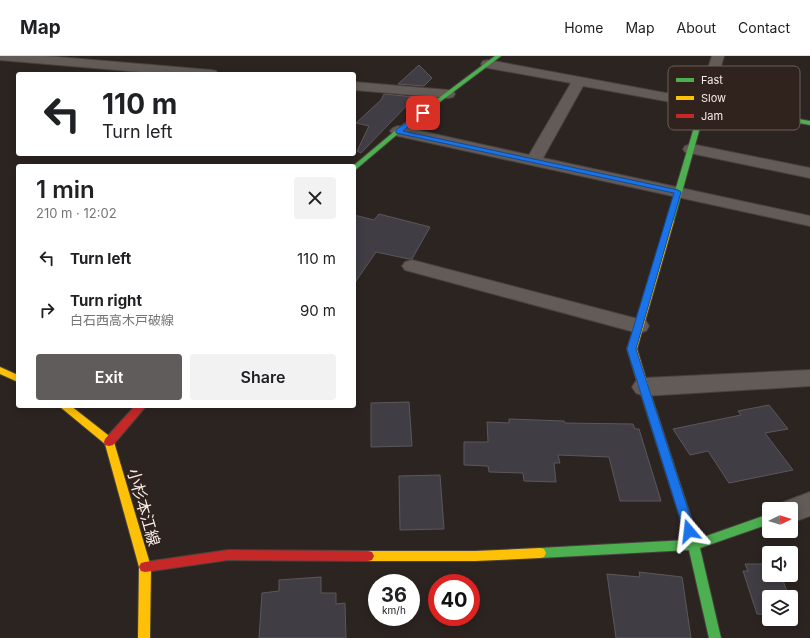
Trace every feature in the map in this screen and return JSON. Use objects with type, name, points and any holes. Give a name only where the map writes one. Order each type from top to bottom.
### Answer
[{"type":"street","points":[[0,56],[188,72]]},
{"type":"street","points":[[715,66],[718,56]]},
{"type":"street","points":[[356,167],[398,131],[493,60],[579,81],[668,97]]},
{"type":"street","points":[[533,161],[579,81]]},
{"type":"street","points":[[356,86],[448,94]]},
{"type":"street","points":[[800,121],[810,123]]},
{"type":"street","points":[[696,130],[632,349],[694,545],[715,638]]},
{"type":"street","points":[[398,131],[810,221]]},
{"type":"street","points":[[691,149],[810,173]]},
{"type":"street","points":[[412,266],[638,326]]},
{"type":"street","points":[[0,370],[16,378]]},
{"type":"street","points":[[644,387],[810,378]]},
{"type":"street","points":[[66,408],[109,442],[139,408]]},
{"type":"street","name":"小杉本江線","points":[[109,442],[145,567],[144,638]]},
{"type":"street","points":[[798,508],[810,504]]},
{"type":"street","points":[[145,567],[228,555],[475,556],[694,545],[762,521]]},
{"type":"building","points":[[419,65],[432,78],[424,86],[398,84]]},
{"type":"building","points":[[384,94],[415,97],[361,153],[357,151],[369,126],[356,123],[381,100]]},
{"type":"building","points":[[379,214],[430,227],[412,259],[376,252],[356,281],[356,216],[374,220]]},
{"type":"building","points":[[409,402],[412,446],[371,447],[371,403]]},
{"type":"building","points":[[769,405],[788,429],[765,433],[793,470],[729,483],[708,451],[690,455],[673,429],[741,415],[738,411]]},
{"type":"building","points":[[509,419],[564,421],[565,423],[633,424],[635,429],[639,429],[661,501],[620,501],[609,457],[558,455],[560,463],[554,463],[556,482],[524,481],[523,473],[489,472],[488,466],[464,465],[464,442],[488,442],[487,422],[509,423]]},
{"type":"building","points":[[440,475],[444,529],[400,530],[399,476]]},
{"type":"building","points":[[745,564],[762,564],[762,582],[784,582],[786,590],[762,590],[762,614],[757,614],[743,571],[748,571]]},
{"type":"building","points":[[639,572],[682,577],[691,638],[616,638],[607,574],[640,577]]},
{"type":"building","points":[[321,577],[321,593],[336,593],[336,604],[345,603],[346,638],[259,638],[262,593],[279,591],[279,580]]},
{"type":"traffic: fast","points":[[356,167],[398,131],[498,56]]},
{"type":"traffic: fast","points":[[800,121],[810,123]]},
{"type":"traffic: fast","points":[[670,221],[696,130]]},
{"type":"traffic: fast","points":[[643,385],[694,545],[715,638]]},
{"type":"traffic: fast","points":[[540,553],[694,545],[762,521]]},
{"type":"traffic: slow","points":[[643,385],[632,349],[670,221]]},
{"type":"traffic: slow","points":[[0,370],[16,378]]},
{"type":"traffic: slow","points":[[66,408],[109,442],[145,567],[144,638]]},
{"type":"traffic: slow","points":[[368,556],[475,556],[540,553]]},
{"type":"traffic: jam","points":[[109,442],[139,408]]},
{"type":"traffic: jam","points":[[145,567],[228,555],[368,556]]},
{"type":"route","points":[[423,113],[398,131],[678,192],[632,349],[689,531]]}]
